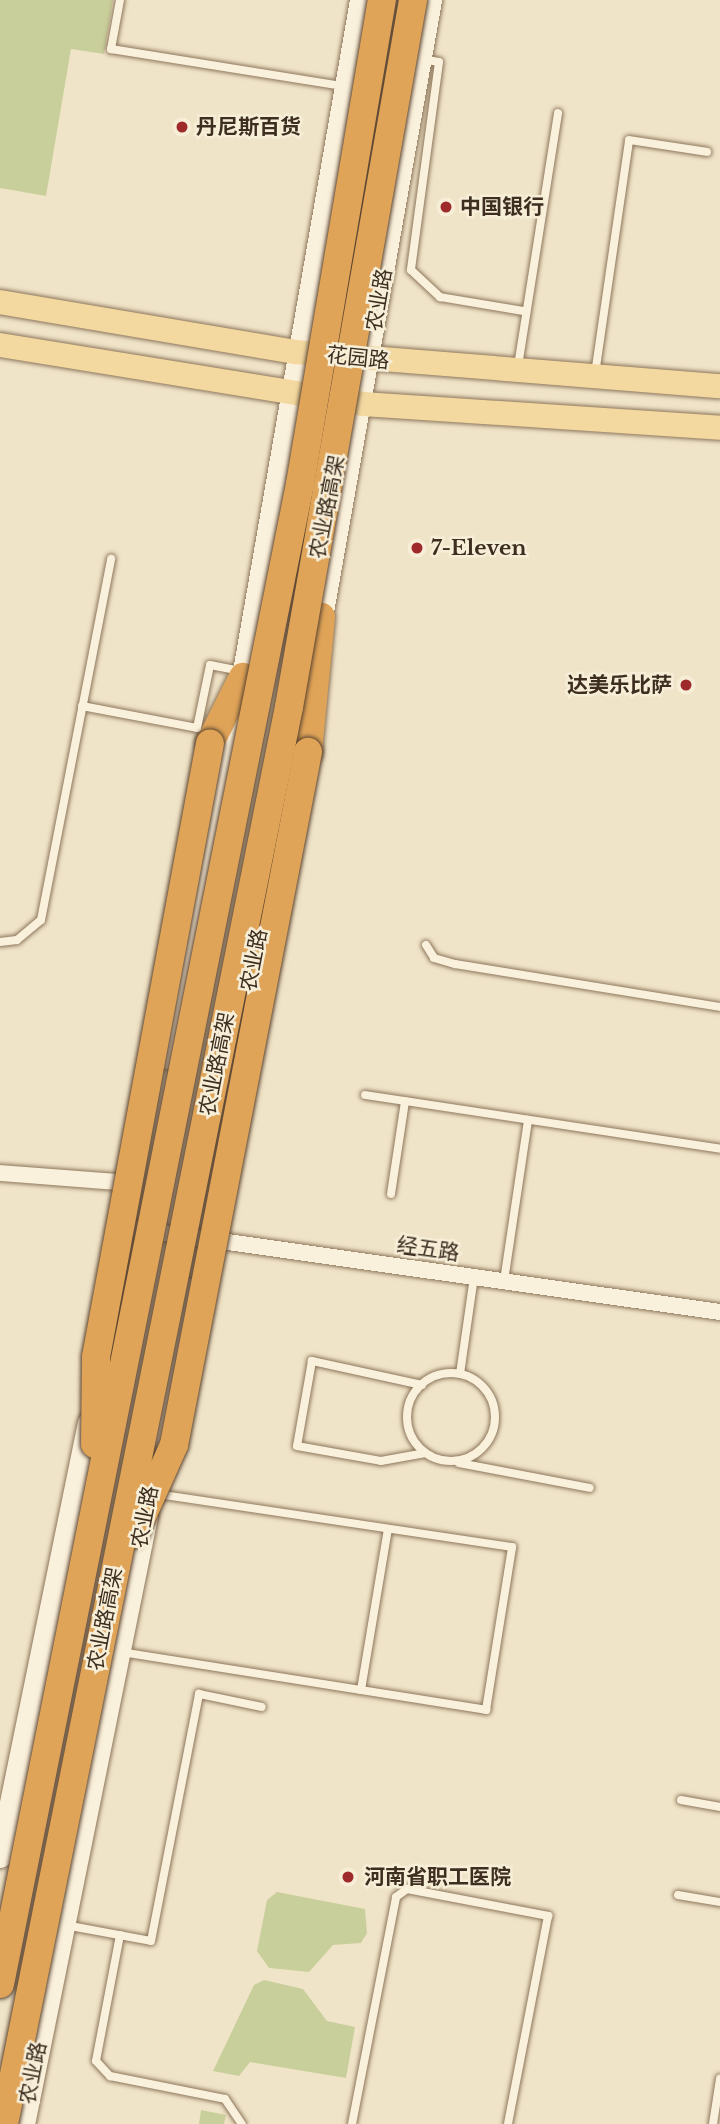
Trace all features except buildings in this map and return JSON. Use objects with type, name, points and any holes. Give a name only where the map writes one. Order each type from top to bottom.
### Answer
[{"type":"highway","name":"农业路高架","points":[[0,1984],[300,484],[382,0]]},
{"type":"highway","name":"农业路高架","points":[[4,2124],[331,490],[413,0]]},
{"type":"highway","points":[[113,1581],[174,1445],[308,752],[321,617]]},
{"type":"highway","points":[[94,1515],[96,1357],[210,743],[244,674]]},
{"type":"main road","name":"花园路","points":[[0,302],[302,352],[369,360],[720,386]]},
{"type":"main road","name":"花园路","points":[[0,345],[363,404],[720,428]]},
{"type":"street","points":[[0,1856],[6,1797],[130,1228],[244,674],[295,394],[361,0]]},
{"type":"street","name":"农业路","points":[[23,2124],[150,1493],[363,404],[430,0]]},
{"type":"street","points":[[0,1173],[129,1183]]},
{"type":"street","name":"经五路","points":[[130,1228],[720,1312]]},
{"type":"lane","points":[[120,0],[111,49],[346,87]]},
{"type":"lane","points":[[420,58],[439,62],[411,270],[440,297],[524,311]]},
{"type":"lane","points":[[518,372],[524,311],[558,113]]},
{"type":"lane","points":[[595,377],[629,141],[707,152]]},
{"type":"lane","points":[[0,942],[17,940],[41,920],[111,559]]},
{"type":"lane","points":[[82,705],[197,728],[210,665],[244,674]]},
{"type":"lane","points":[[426,946],[434,958],[455,964],[720,1007]]},
{"type":"lane","points":[[365,1095],[720,1149]]},
{"type":"lane","points":[[391,1194],[405,1101]]},
{"type":"lane","points":[[504,1282],[528,1120]]},
{"type":"lane","points":[[460,1374],[474,1277]]},
{"type":"lane","points":[[422,1385],[312,1361],[297,1446],[381,1461],[425,1453],[456,1462],[590,1488]]},
{"type":"lane","points":[[425,1453],[411,1437],[407,1416],[422,1385],[435,1376],[460,1374],[487,1392],[495,1424],[486,1445],[456,1462]]},
{"type":"lane","points":[[118,1651],[486,1710],[512,1547],[150,1493]]},
{"type":"lane","points":[[361,1690],[388,1529]]},
{"type":"lane","points":[[62,1924],[152,1941],[199,1694],[262,1707]]},
{"type":"lane","points":[[681,1800],[720,1807]]},
{"type":"lane","points":[[352,2124],[396,1897],[407,1889],[548,1916],[508,2124]]},
{"type":"lane","points":[[678,1895],[720,1902]]},
{"type":"lane","points":[[120,1935],[96,2061],[110,2076],[225,2099],[242,2124]]},
{"type":"lane","points":[[713,2124],[720,2080]]},
{"type":"green space","points":[[0,0],[113,0],[104,54],[71,49],[46,196],[0,188]]},
{"type":"green space","points":[[277,1892],[365,1909],[367,1933],[361,1943],[333,1945],[309,1972],[269,1968],[257,1951],[267,1900]]},
{"type":"green space","points":[[264,1980],[303,1989],[327,2021],[355,2027],[346,2078],[250,2062],[239,2076],[213,2071],[254,1985]]},
{"type":"green space","points":[[201,2110],[226,2115],[224,2124],[199,2124]]},
{"type":"place","name":"丹尼斯百货","points":[[182,127]]},
{"type":"place","name":"中国银行","points":[[446,207]]},
{"type":"place","name":"7-Eleven","points":[[417,548]]},
{"type":"place","name":"达美乐比萨","points":[[686,685]]},
{"type":"place","name":"河南省职工医院","points":[[348,1877]]}]
